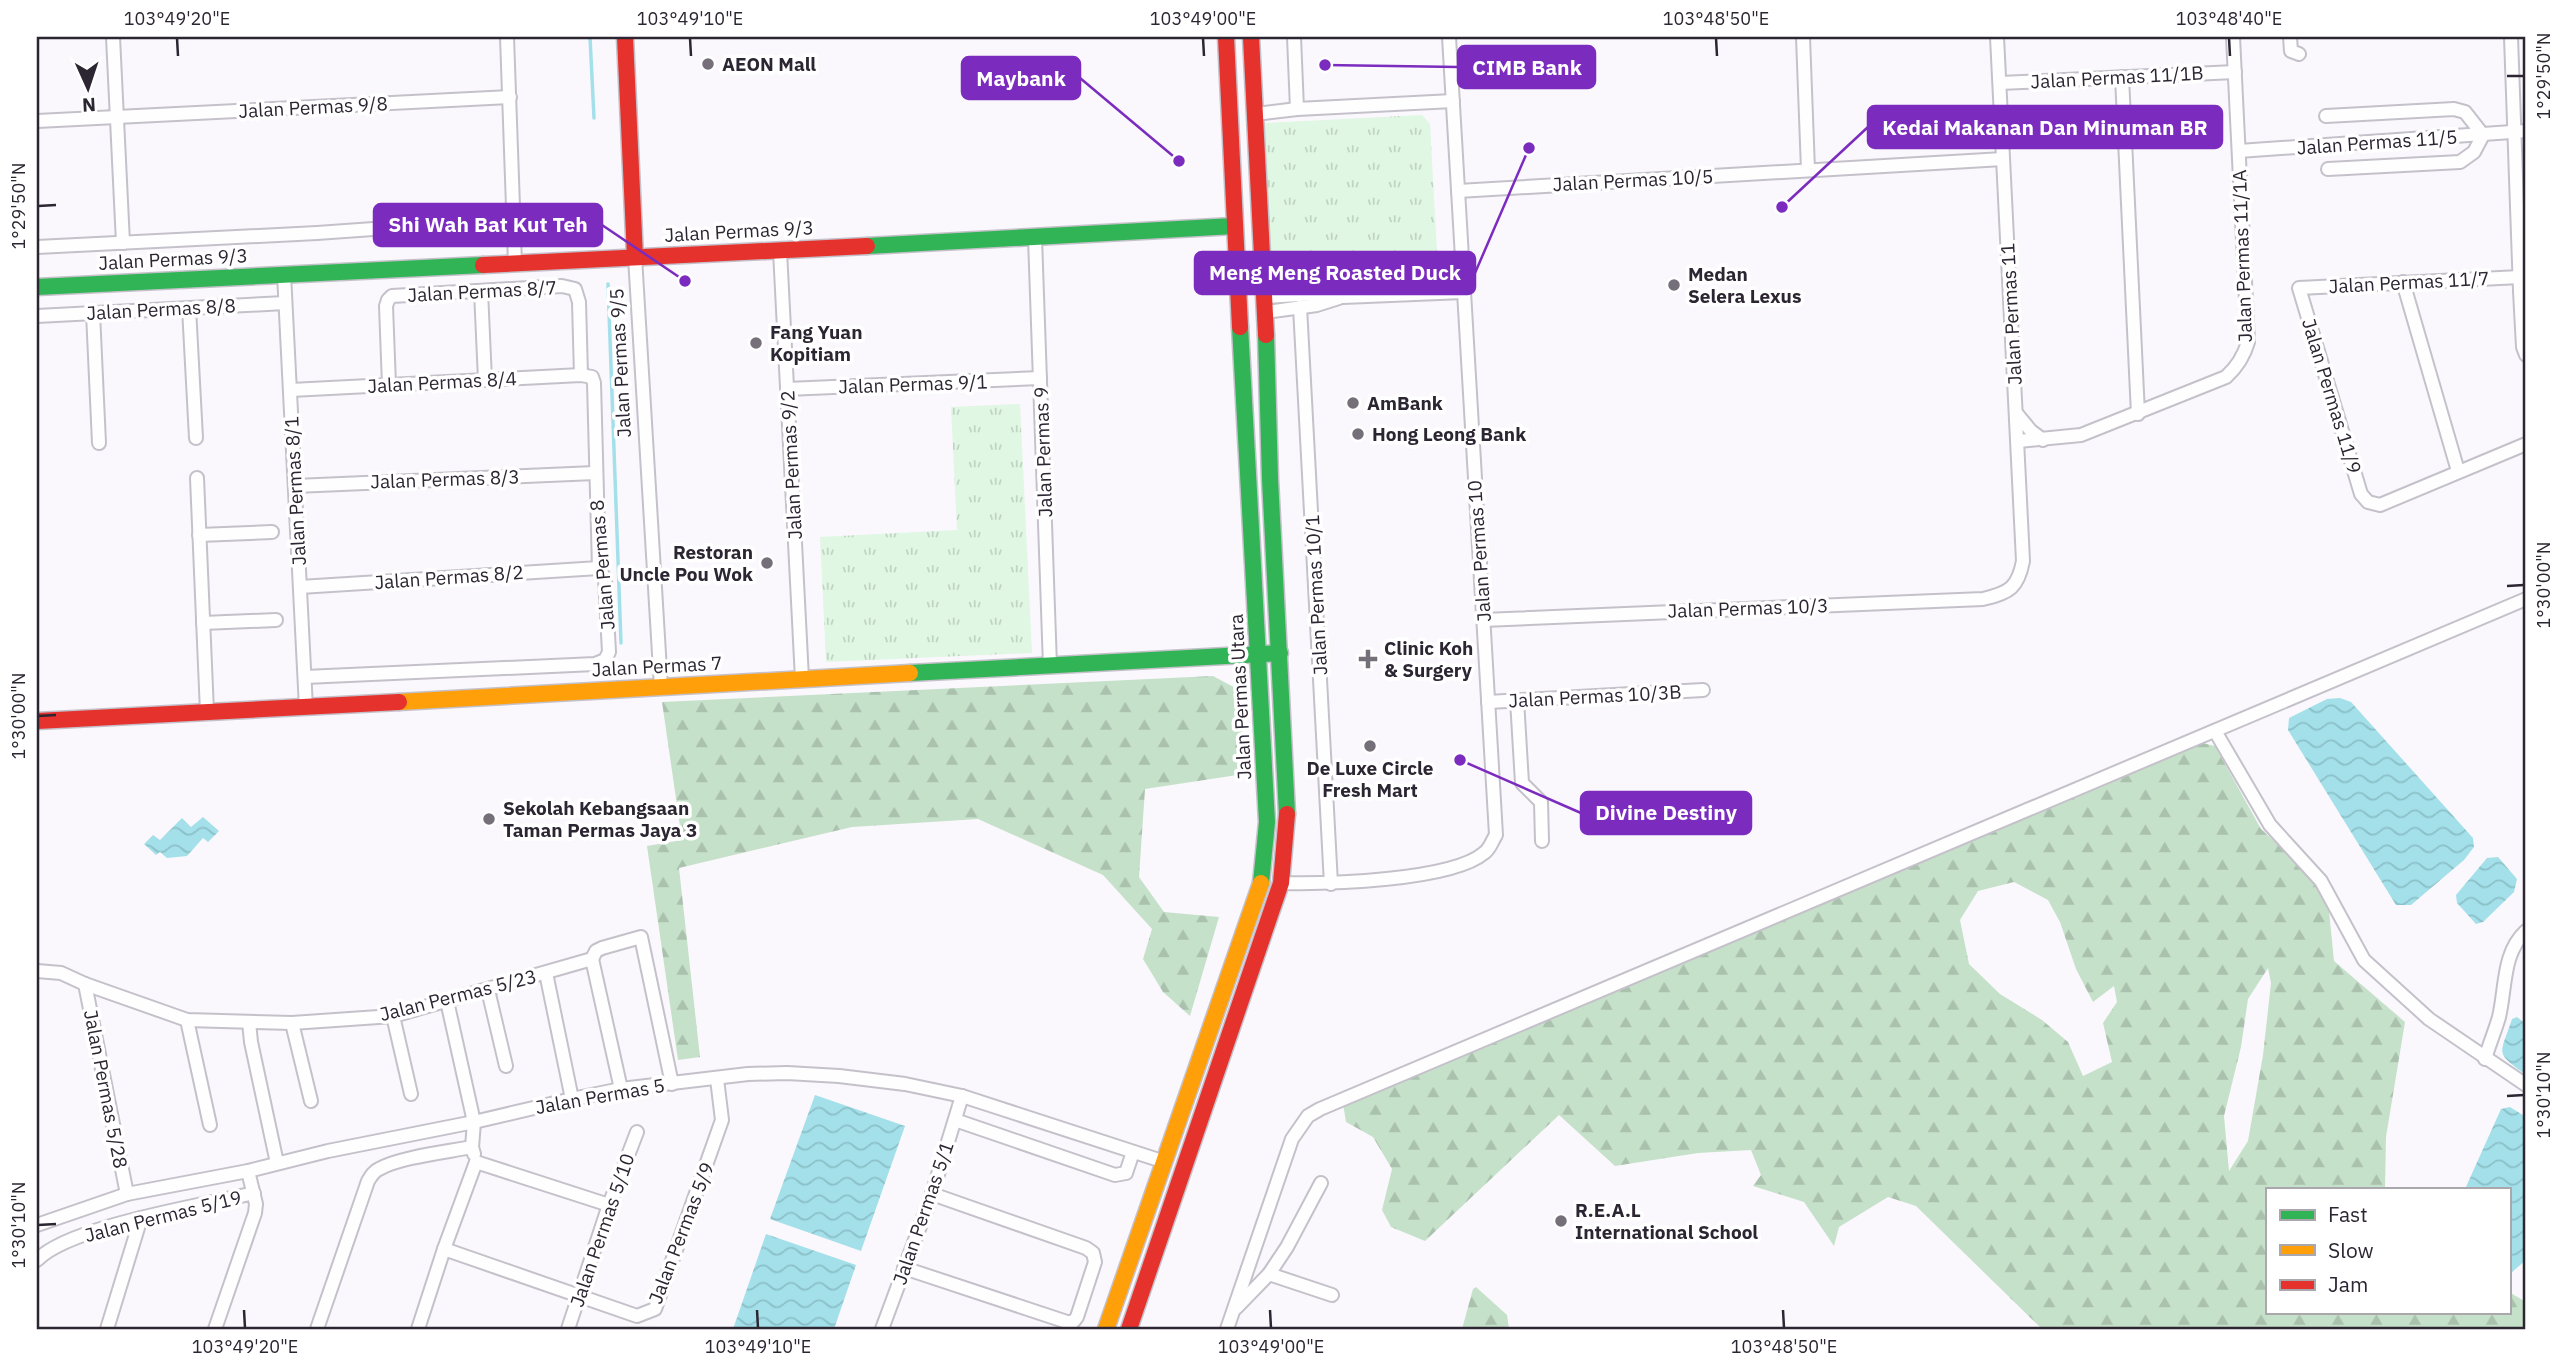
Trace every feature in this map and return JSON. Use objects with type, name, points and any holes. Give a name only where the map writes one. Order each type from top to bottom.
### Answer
[{"type":"street","points":[[113,37],[123,243]]},
{"type":"street","points":[[508,37],[515,263]]},
{"type":"street","name":"Jalan Permas 9/5","points":[[625,37],[635,257],[661,687]]},
{"type":"street","name":"Jalan Permas Utara","points":[[1106,1329],[1262,880],[1267,822],[1226,37]]},
{"type":"street","points":[[1129,1329],[1281,883],[1287,824],[1270,479],[1266,304],[1251,37]]},
{"type":"street","points":[[1294,37],[1297,109]]},
{"type":"street","name":"Jalan Permas 10","points":[[1281,883],[1331,884],[1414,876],[1469,863],[1487,852],[1496,835],[1449,37]]},
{"type":"street","points":[[1802,37],[1808,170]]},
{"type":"street","name":"Jalan Permas 11","points":[[1997,37],[2023,561],[2020,579],[2011,588]]},
{"type":"street","name":"Jalan Permas 11/1A","points":[[2019,441],[2081,435],[2138,414],[2226,377],[2234,370],[2245,352],[2248,342],[2233,37]]},
{"type":"street","points":[[2290,37],[2291,51],[2299,54]]},
{"type":"street","points":[[2511,37],[2520,97],[2519,276],[2523,347],[2526,355]]},
{"type":"street","name":"Jalan Permas 11/1B","points":[[2000,83],[2235,72]]},
{"type":"street","points":[[2122,77],[2138,414]]},
{"type":"street","name":"Jalan Permas 9/8","points":[[37,121],[510,97]]},
{"type":"street","points":[[1256,114],[1297,109],[1453,101]]},
{"type":"street","points":[[2326,116],[2454,109],[2465,112],[2483,135],[2474,152],[2460,162],[2328,169]]},
{"type":"street","name":"Jalan Permas 11/5","points":[[2239,151],[2521,132]]},
{"type":"street","name":"Jalan Permas 10/5","points":[[1458,191],[2003,159]]},
{"type":"street","points":[[37,247],[317,233],[515,219]]},
{"type":"street","name":"Jalan Permas 9/3","points":[[37,287],[1234,226]]},
{"type":"street","name":"Jalan Permas 9","points":[[1035,238],[1050,666]]},
{"type":"street","name":"Jalan Permas 9/2","points":[[780,251],[802,679]]},
{"type":"street","name":"Jalan Permas 8/1","points":[[284,274],[306,708]]},
{"type":"street","name":"Jalan Permas 11/7","points":[[2299,288],[2519,276]]},
{"type":"street","points":[[2403,282],[2458,471],[2526,444]]},
{"type":"street","name":"Jalan Permas 8/7","points":[[389,385],[388,300],[399,295],[562,286],[575,289],[579,302],[586,376]]},
{"type":"street","name":"Jalan Permas 11/9","points":[[2299,288],[2361,494],[2368,502],[2380,505],[2458,471]]},
{"type":"street","points":[[481,291],[485,380]]},
{"type":"street","points":[[1266,304],[1317,294],[1343,297],[1463,292]]},
{"type":"street","points":[[1266,304],[1300,307],[1343,297]]},
{"type":"street","name":"Jalan Permas 8/8","points":[[37,316],[285,303]]},
{"type":"street","name":"Jalan Permas 10/1","points":[[1300,307],[1331,884]]},
{"type":"street","points":[[189,308],[196,438]]},
{"type":"street","points":[[93,313],[99,443]]},
{"type":"street","name":"Jalan Permas 8/4","points":[[290,390],[586,376]]},
{"type":"street","name":"Jalan Permas 8","points":[[305,677],[596,664],[605,660],[609,652],[606,592],[603,572],[599,568],[596,424],[586,376]]},
{"type":"street","name":"Jalan Permas 9/1","points":[[787,389],[1040,378]]},
{"type":"street","points":[[2017,414],[2031,431],[2043,440],[2032,448],[2020,467]]},
{"type":"street","name":"Jalan Permas 8/3","points":[[295,486],[595,473]]},
{"type":"street","points":[[197,478],[207,712]]},
{"type":"street","points":[[1248,482],[1261,488],[1267,485],[1270,479]]},
{"type":"street","points":[[199,535],[272,532]]},
{"type":"street","name":"Jalan Permas 8/2","points":[[300,587],[599,568]]},
{"type":"street","name":"Jalan Permas 10/3","points":[[1483,620],[1983,599],[2011,588]]},
{"type":"street","points":[[1227,1329],[1292,1139],[1308,1116],[1320,1109],[2526,599]]},
{"type":"street","points":[[203,624],[276,620]]},
{"type":"street","name":"Jalan Permas 7","points":[[37,721],[1280,653]]},
{"type":"street","name":"Jalan Permas 10/3B","points":[[1488,702],[1703,690]]},
{"type":"street","points":[[1517,700],[1522,783],[1541,802],[1542,841]]},
{"type":"street","points":[[2215,731],[2270,825],[2321,881],[2364,960],[2429,1019],[2526,1085]]},
{"type":"street","points":[[2485,1059],[2499,1016],[2509,958],[2518,939],[2526,931]]},
{"type":"street","name":"Jalan Permas 5/23","points":[[37,971],[61,973],[187,1020],[292,1023],[393,1016],[592,959],[596,951],[602,948],[641,937],[673,1084]]},
{"type":"street","points":[[592,959],[621,1089]]},
{"type":"street","points":[[546,973],[572,1098]]},
{"type":"street","name":"Jalan Permas 5/28","points":[[85,984],[127,1194]]},
{"type":"street","points":[[488,990],[506,1066]]},
{"type":"street","points":[[418,1329],[476,1161],[472,1147],[474,1122],[447,1001]]},
{"type":"street","points":[[393,1016],[411,1094]]},
{"type":"street","points":[[187,1020],[210,1125]]},
{"type":"street","points":[[249,1022],[277,1163]]},
{"type":"street","points":[[292,1023],[311,1101]]},
{"type":"street","name":"Jalan Permas 5","points":[[37,1225],[127,1194],[248,1171],[572,1098],[621,1089],[748,1074],[839,1076],[905,1084],[962,1096],[1165,1162]]},
{"type":"street","name":"Jalan Permas 5/9","points":[[579,1296],[637,1315],[648,1314],[655,1309],[722,1120],[717,1079]]},
{"type":"street","name":"Jalan Permas 5/1","points":[[882,1329],[932,1194],[962,1096]]},
{"type":"street","points":[[955,1120],[1115,1175],[1126,1173],[1133,1152]]},
{"type":"street","name":"Jalan Permas 5/10","points":[[568,1329],[609,1205],[637,1132]]},
{"type":"street","points":[[317,1329],[368,1181],[380,1168],[472,1147]]},
{"type":"street","points":[[476,1161],[609,1205]]},
{"type":"street","points":[[215,1329],[255,1213],[254,1193],[248,1171]]},
{"type":"street","points":[[1233,1310],[1269,1274],[1287,1248],[1321,1183]]},
{"type":"street","name":"Jalan Permas 5/19","points":[[37,1260],[61,1244],[88,1233],[141,1218],[254,1193]]},
{"type":"street","points":[[904,1268],[1073,1322],[1095,1262],[1093,1254],[1086,1248],[932,1194]]},
{"type":"street","points":[[107,1329],[141,1218]]},
{"type":"street","points":[[444,1250],[579,1296]]},
{"type":"street","points":[[1269,1274],[1332,1295]]},
{"type":"green space","points":[[1422,115],[1430,124],[1438,270],[1429,278],[1272,286],[1261,127],[1266,123]]},
{"type":"green space","points":[[1020,404],[1032,653],[826,662],[820,537],[957,530],[951,407]]},
{"type":"green space","points":[[1213,676],[1241,691],[1244,774],[1145,789],[1139,877],[1164,912],[1219,917],[1190,1016],[1163,992],[1143,959],[1152,929],[1103,875],[978,819],[852,827],[679,868],[700,1057],[678,1060],[647,846],[682,840],[662,702]]},
{"type":"green space","points":[[2203,743],[2215,746],[2261,829],[2327,891],[2334,961],[2405,1022],[2386,1137],[2385,1188],[2266,1188],[2266,1314],[2510,1314],[2510,1293],[2526,1302],[2526,1329],[2042,1329],[1916,1206],[1888,1197],[1839,1227],[1834,1246],[1804,1202],[1753,1186],[1761,1175],[1751,1150],[1698,1153],[1615,1166],[1559,1115],[1425,1241],[1391,1227],[1382,1210],[1392,1169],[1373,1137],[1346,1122],[1343,1104]],"holes":[[[2014,882],[2048,900],[2060,922],[2076,969],[2093,1002],[2114,986],[2117,1002],[2103,1023],[2112,1062],[2083,1076],[2068,1042],[2042,1020],[2000,994],[1969,964],[1960,920],[1978,891]],[[2268,968],[2271,983],[2263,1055],[2248,1141],[2229,1171],[2224,1116],[2241,1047],[2248,999]]]},
{"type":"green space","points":[[1476,1287],[1507,1315],[1509,1329],[1462,1329],[1473,1289]]},
{"type":"water","points":[[2340,698],[2351,702],[2473,838],[2474,847],[2464,860],[2411,905],[2396,905],[2288,730],[2289,718],[2327,699]]},
{"type":"water","points":[[203,817],[219,831],[208,842],[203,838],[187,856],[167,858],[160,852],[156,855],[144,844],[153,835],[160,840],[182,818],[191,827]]},
{"type":"water","points":[[2498,857],[2517,879],[2514,892],[2483,922],[2476,924],[2457,903],[2456,895],[2487,858]]},
{"type":"water","points":[[2517,1017],[2526,1024],[2526,1075],[2502,1052],[2512,1019]]},
{"type":"water","points":[[815,1095],[905,1126],[861,1251],[770,1219]]},
{"type":"water","points":[[2510,1107],[2526,1117],[2526,1260],[2512,1272],[2510,1188],[2465,1188],[2501,1109]]},
{"type":"water","points":[[766,1234],[856,1265],[834,1329],[733,1329]]},
{"type":"waterway","points":[[590,37],[594,118]]},
{"type":"waterway","points":[[608,284],[621,643]]},
{"type":"traffic: fast","points":[[867,246],[1234,226]]},
{"type":"traffic: fast","points":[[37,287],[483,265]]},
{"type":"traffic: fast","points":[[1240,327],[1267,822],[1261,883]]},
{"type":"traffic: fast","points":[[1266,335],[1270,479],[1287,814]]},
{"type":"traffic: fast","points":[[910,673],[1280,653]]},
{"type":"traffic: slow","points":[[399,702],[910,673]]},
{"type":"traffic: slow","points":[[1106,1329],[1261,883]]},
{"type":"traffic: jam","points":[[625,37],[635,257]]},
{"type":"traffic: jam","points":[[1226,37],[1240,327]]},
{"type":"traffic: jam","points":[[1251,37],[1266,335]]},
{"type":"traffic: jam","points":[[483,265],[867,246]]},
{"type":"traffic: jam","points":[[37,721],[399,702]]},
{"type":"traffic: jam","points":[[1129,1329],[1281,883],[1287,814]]},
{"type":"place","name":"AEON Mall","points":[[708,64]]},
{"type":"place","name":"CIMB Bank","points":[[1325,65]]},
{"type":"place","name":"Meng Meng Roasted Duck","points":[[1529,148]]},
{"type":"place","name":"Maybank","points":[[1179,161]]},
{"type":"place","name":"Kedai Makanan Dan Minuman BR","points":[[1782,207]]},
{"type":"place","name":"Shi Wah Bat Kut Teh","points":[[685,281]]},
{"type":"place","name":"Medan Selera Lexus","points":[[1674,285]]},
{"type":"place","name":"Fang Yuan Kopitiam","points":[[756,343]]},
{"type":"place","name":"AmBank","points":[[1353,403]]},
{"type":"place","name":"Hong Leong Bank","points":[[1358,434]]},
{"type":"place","name":"Restoran Uncle Pou Wok","points":[[767,563]]},
{"type":"place","name":"Clinic Koh & Surgery","points":[[1368,659]]},
{"type":"place","name":"De Luxe Circle Fresh Mart","points":[[1370,746]]},
{"type":"place","name":"Divine Destiny","points":[[1460,760]]},
{"type":"place","name":"Sekolah Kebangsaan Taman Permas Jaya 3","points":[[489,819]]},
{"type":"place","name":"R.E.A.L International School","points":[[1561,1221]]}]
